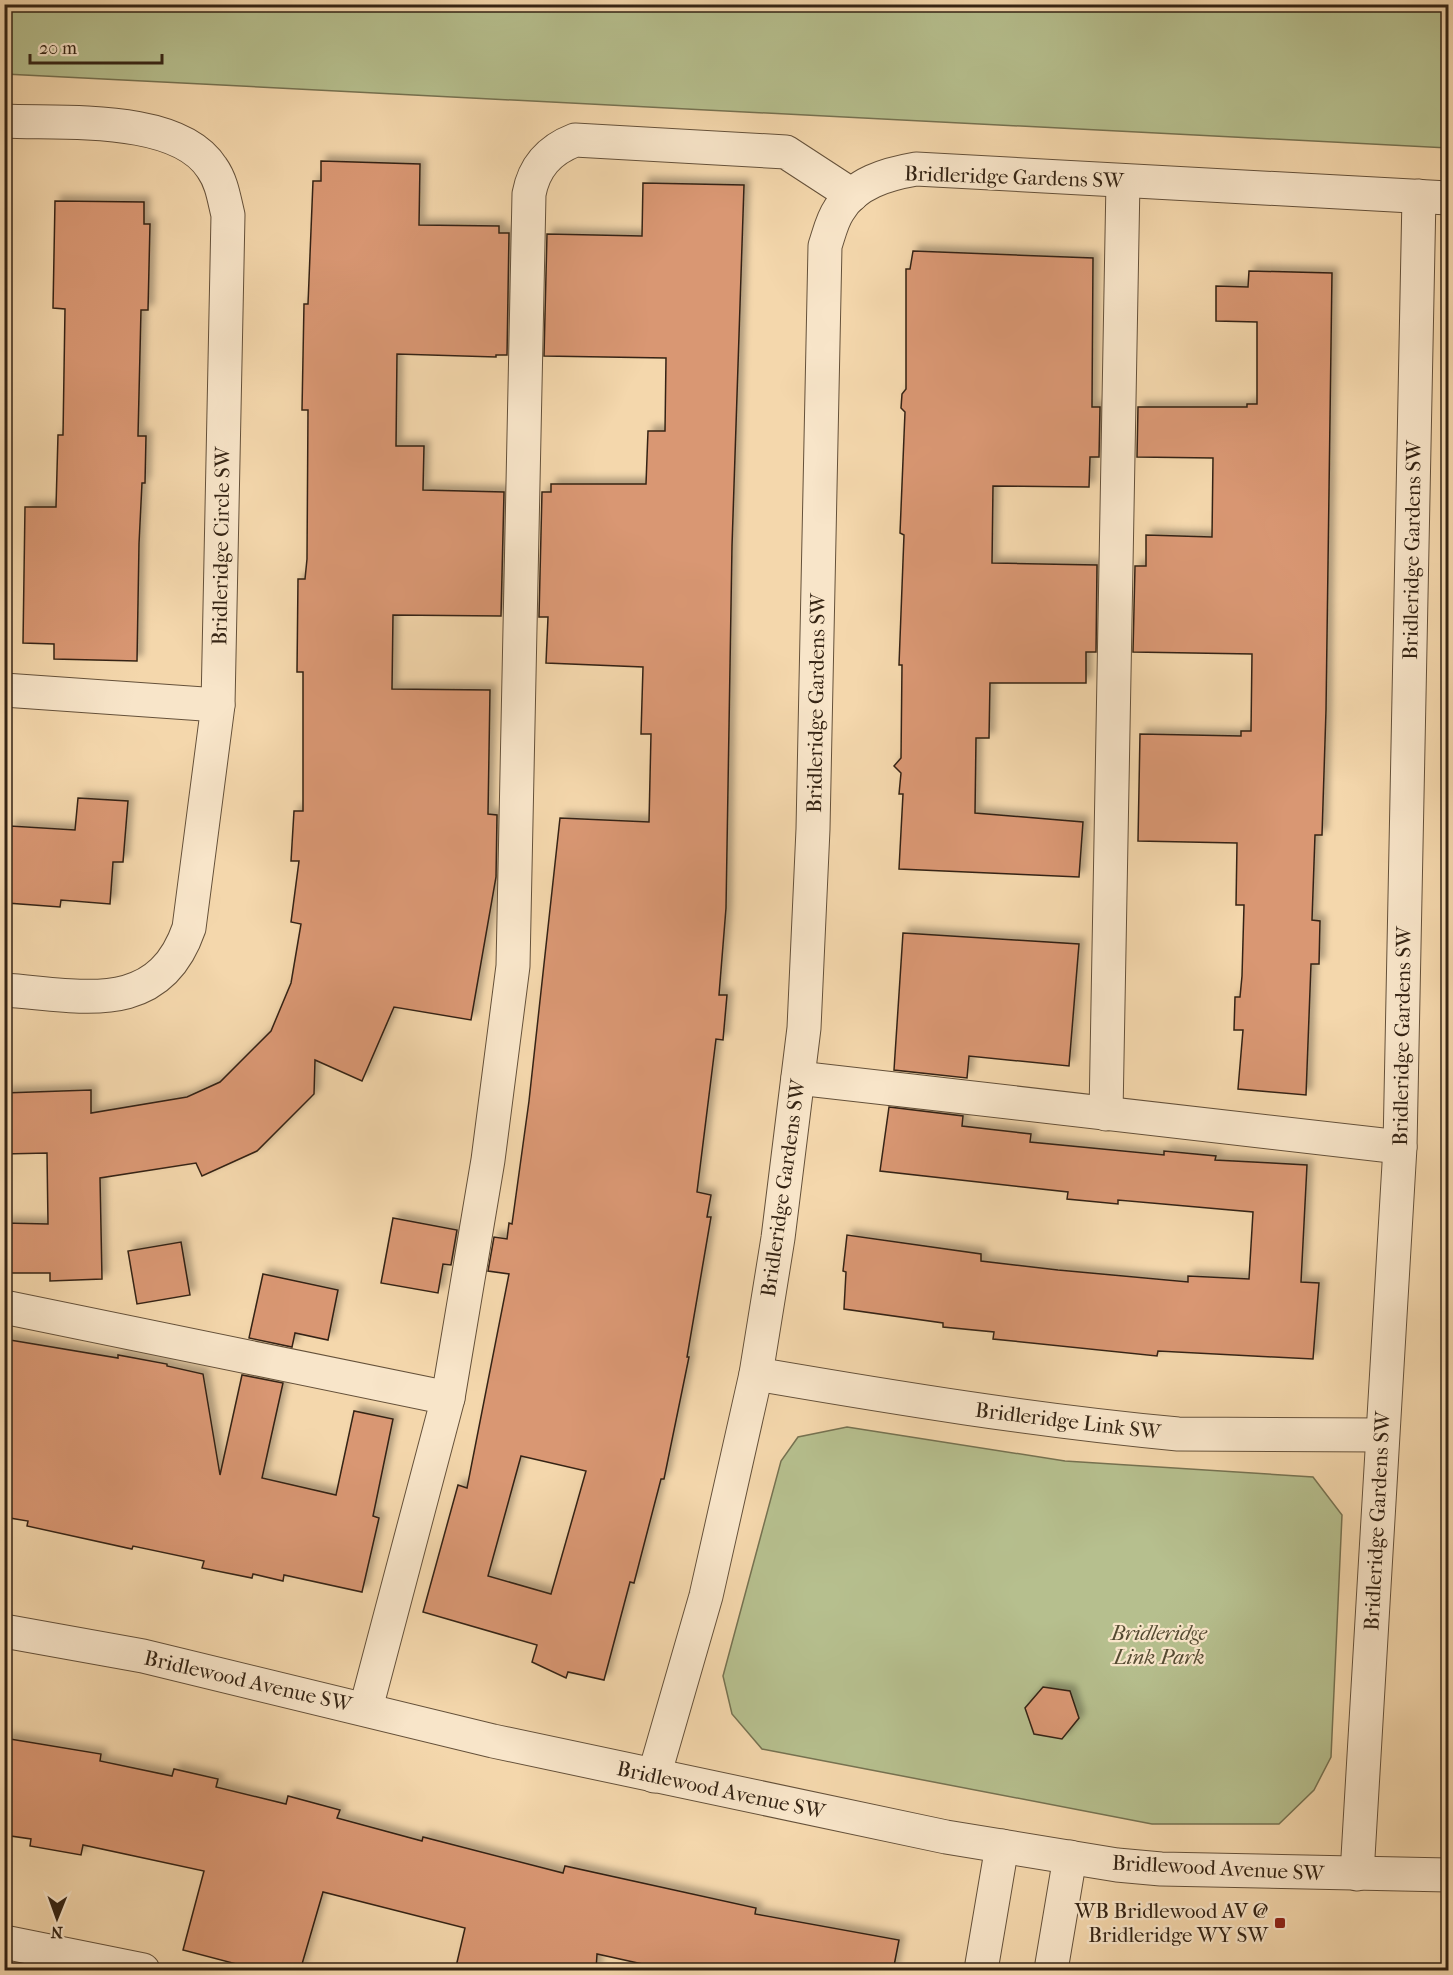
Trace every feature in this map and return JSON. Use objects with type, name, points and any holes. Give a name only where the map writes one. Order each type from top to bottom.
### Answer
[{"type":"street","name":"Bridleridge Circle SW","points":[[4,121],[138,127],[165,134],[189,145],[211,166],[221,185],[228,215],[218,705],[189,928],[181,951],[165,970],[146,986],[122,995],[4,990]]},
{"type":"street","points":[[366,1708],[448,1398],[488,1160],[513,966],[531,180],[547,155],[575,140],[786,152],[852,195]]},
{"type":"street","name":"Bridleridge Gardens SW","points":[[654,1776],[706,1596],[756,1374],[778,1238],[804,1028],[813,829],[825,246],[838,210],[869,182],[891,173],[916,169],[1434,197],[1400,1147],[1357,1874]]},
{"type":"street","points":[[1106,1114],[1123,181]]},
{"type":"street","points":[[4,690],[218,705]]},
{"type":"street","points":[[798,1078],[1400,1147]]},
{"type":"street","points":[[4,1307],[448,1398]]},
{"type":"street","name":"Bridleridge Link SW","points":[[756,1374],[986,1412],[1178,1434],[1382,1435]]},
{"type":"street","name":"Bridlewood Avenue SW","points":[[4,1631],[143,1656],[654,1776],[1002,1846],[1161,1869],[1449,1875]]},
{"type":"street","points":[[981,1971],[1002,1846]]},
{"type":"street","points":[[1051,1971],[1070,1857]]},
{"type":"street","points":[[4,1942],[143,1971]]},
{"type":"green space","points":[[4,5],[1448,5],[1448,148],[5,74]]},
{"type":"green space","name":"Bridleridge Link Park","points":[[847,1427],[1065,1461],[1313,1477],[1342,1515],[1331,1757],[1314,1790],[1279,1824],[1152,1824],[762,1749],[732,1714],[723,1676],[781,1461],[798,1437]]},
{"type":"building","points":[[321,161],[420,164],[419,225],[499,226],[499,233],[509,233],[507,355],[496,355],[496,357],[397,354],[396,446],[424,446],[423,490],[504,492],[501,616],[393,615],[392,689],[490,690],[488,814],[497,815],[496,877],[471,1020],[394,1007],[362,1081],[315,1060],[314,1094],[257,1151],[202,1176],[196,1163],[100,1178],[102,1279],[50,1281],[50,1273],[4,1273],[4,1223],[48,1224],[47,1153],[4,1154],[4,1093],[91,1090],[91,1113],[187,1097],[220,1082],[271,1031],[291,983],[301,924],[291,922],[299,861],[291,861],[294,811],[303,811],[303,672],[297,672],[298,579],[305,579],[307,559],[308,410],[302,410],[304,304],[308,304],[313,181],[321,181]]},
{"type":"building","points":[[643,183],[744,185],[732,546],[726,908],[719,995],[727,995],[723,1040],[716,1039],[697,1192],[711,1195],[707,1217],[711,1217],[687,1357],[689,1357],[664,1479],[661,1479],[634,1583],[630,1582],[604,1680],[568,1672],[566,1678],[532,1662],[537,1645],[423,1612],[458,1485],[467,1488],[509,1274],[488,1271],[494,1237],[507,1239],[509,1223],[512,1224],[529,1101],[560,818],[649,822],[651,734],[641,734],[643,667],[546,663],[548,617],[539,617],[542,492],[551,492],[551,484],[646,484],[648,431],[665,431],[666,358],[544,356],[547,234],[642,236]],"holes":[[[521,1456],[586,1471],[551,1594],[488,1576]]]},
{"type":"building","points":[[55,201],[144,202],[144,224],[150,224],[148,310],[141,310],[138,436],[146,436],[145,483],[142,483],[139,544],[137,661],[54,659],[54,644],[23,643],[25,507],[56,507],[58,435],[63,435],[65,309],[53,308]]},
{"type":"building","points":[[913,251],[1093,258],[1092,407],[1100,407],[1099,457],[1090,457],[1089,487],[993,486],[992,563],[1097,565],[1096,652],[1086,652],[1086,683],[990,683],[989,738],[976,738],[975,813],[1083,822],[1079,877],[899,869],[903,794],[899,794],[901,773],[894,766],[901,758],[902,665],[899,665],[904,535],[900,533],[905,412],[901,408],[902,394],[906,389],[906,269],[910,269]]},
{"type":"building","points":[[1249,271],[1332,273],[1326,710],[1322,835],[1315,835],[1312,920],[1320,921],[1319,964],[1311,964],[1306,1095],[1238,1089],[1243,1030],[1234,1030],[1235,997],[1240,997],[1244,905],[1236,905],[1237,843],[1138,841],[1140,734],[1241,736],[1241,731],[1251,731],[1252,654],[1133,652],[1135,566],[1146,566],[1146,535],[1212,537],[1213,458],[1137,457],[1138,407],[1247,407],[1247,404],[1257,404],[1257,322],[1216,321],[1216,286],[1248,287]]},
{"type":"building","points":[[78,798],[128,801],[123,862],[113,862],[110,904],[61,900],[60,907],[7,903],[10,826],[75,830]]},
{"type":"building","points":[[903,933],[1079,944],[1069,1066],[969,1056],[967,1078],[894,1070]]},
{"type":"building","points":[[889,1107],[963,1116],[962,1126],[1031,1134],[1030,1142],[1164,1155],[1164,1151],[1216,1156],[1215,1160],[1307,1165],[1301,1282],[1319,1283],[1313,1359],[1158,1351],[1157,1356],[993,1339],[994,1332],[943,1327],[943,1323],[844,1309],[846,1272],[843,1271],[847,1235],[981,1254],[981,1261],[1058,1270],[1188,1282],[1188,1276],[1249,1279],[1253,1212],[1118,1200],[1118,1204],[1067,1199],[1068,1192],[880,1171]]},
{"type":"building","points":[[393,1218],[457,1230],[451,1265],[443,1264],[438,1293],[381,1283]]},
{"type":"building","points":[[181,1242],[190,1295],[137,1304],[128,1251]]},
{"type":"building","points":[[263,1274],[338,1290],[328,1340],[295,1333],[292,1347],[249,1338]]},
{"type":"building","points":[[4,1339],[118,1358],[118,1355],[167,1364],[167,1366],[203,1374],[220,1475],[242,1375],[283,1383],[262,1478],[336,1495],[354,1411],[393,1419],[373,1516],[379,1518],[362,1592],[284,1575],[283,1581],[253,1574],[252,1578],[202,1568],[204,1561],[133,1546],[132,1549],[27,1526],[28,1521],[4,1517]]},
{"type":"building","points":[[1043,1687],[1070,1691],[1079,1718],[1062,1739],[1034,1734],[1025,1708]]},
{"type":"building","points":[[4,1738],[101,1754],[100,1761],[172,1776],[174,1769],[218,1779],[216,1787],[286,1804],[288,1796],[340,1810],[337,1818],[422,1841],[423,1837],[563,1873],[565,1866],[756,1908],[755,1914],[899,1940],[893,1971],[674,1971],[597,1954],[596,1971],[455,1971],[465,1928],[323,1892],[300,1971],[263,1971],[183,1950],[204,1871],[83,1845],[81,1855],[30,1846],[31,1839],[4,1835]]},
{"type":"place","name":"WB Bridlewood AV @ Bridleridge WY SW","points":[[1280,1923]]}]
